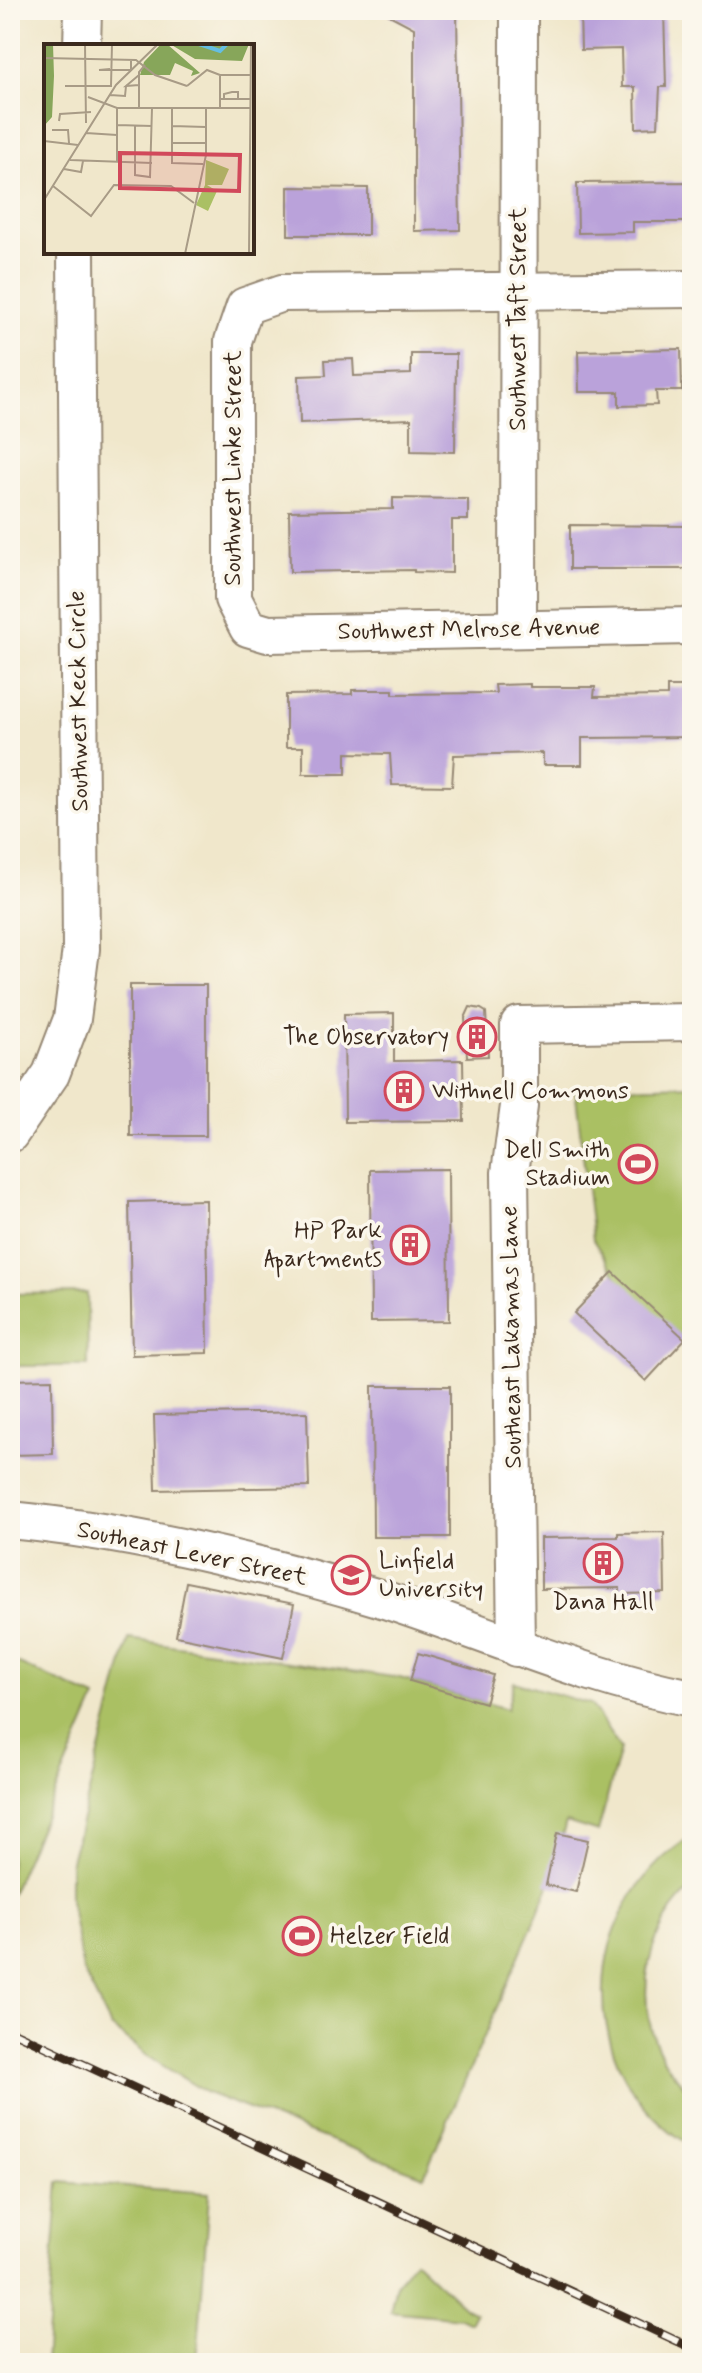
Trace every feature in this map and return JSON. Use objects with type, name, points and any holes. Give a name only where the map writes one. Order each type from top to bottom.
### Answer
[{"type":"street","points":[[82,44],[83,10]]},
{"type":"street","name":"Southwest Taft Street","points":[[518,628],[519,10]]},
{"type":"street","name":"Southwest Keck Circle","points":[[10,1134],[51,1074],[72,1019],[81,949],[76,254]]},
{"type":"street","points":[[518,291],[692,289]]},
{"type":"street","name":"Southwest Linke Street","points":[[248,628],[233,599],[233,341],[245,306],[282,293],[518,291]]},
{"type":"street","name":"Southwest Melrose Avenue","points":[[248,628],[268,634],[692,626]]},
{"type":"street","name":"Southeast Lakamas Lane","points":[[516,1648],[510,1173],[519,1106],[519,1025],[692,1022]]},
{"type":"street","name":"Southeast Lever Street","points":[[10,1520],[97,1530],[239,1560],[380,1599],[516,1648],[692,1698]]},
{"type":"green space","name":"Dell Smith Stadium","points":[[692,1085],[692,1346],[629,1295],[593,1240],[575,1088]]},
{"type":"green space","points":[[87,1293],[88,1366],[10,1366],[10,1294]]},
{"type":"green space","name":"Helzer Field","points":[[129,1639],[400,1678],[507,1709],[514,1682],[591,1704],[620,1749],[598,1832],[566,1822],[548,1889],[424,2176],[207,2093],[146,2055],[111,2027],[83,1971],[70,1901],[70,1865]]},
{"type":"green space","points":[[10,1660],[96,1698],[10,1896]]},
{"type":"green space","points":[[692,1836],[692,1888],[672,1910],[658,1935],[649,1962],[646,1991],[649,2019],[657,2046],[672,2071],[692,2093],[692,2146],[653,2115],[625,2078],[609,2036],[604,1991],[610,1947],[627,1905],[654,1867]]},
{"type":"green space","points":[[59,2182],[209,2193],[197,2363],[45,2363]]},
{"type":"green space","points":[[414,2260],[465,2308],[475,2313],[470,2323],[460,2318],[390,2311],[396,2284]]},
{"type":"building","points":[[380,10],[457,10],[460,230],[414,231],[414,28]]},
{"type":"building","points":[[580,10],[664,10],[666,87],[660,87],[658,127],[636,128],[635,87],[622,87],[621,49],[581,50]]},
{"type":"building","points":[[692,182],[692,222],[633,222],[633,232],[578,233],[577,183]]},
{"type":"building","points":[[288,187],[368,188],[368,235],[288,235]]},
{"type":"building","points":[[681,349],[682,391],[656,391],[657,405],[619,406],[619,392],[579,392],[578,351]]},
{"type":"building","points":[[411,354],[456,354],[455,452],[411,451],[411,419],[300,423],[299,376],[326,375],[325,360],[353,359],[354,376],[411,374]]},
{"type":"building","points":[[393,498],[468,499],[468,520],[452,520],[452,573],[414,570],[290,572],[289,511],[393,509]]},
{"type":"building","points":[[570,525],[692,526],[692,569],[570,569]]},
{"type":"building","points":[[530,684],[530,687],[595,687],[594,697],[667,696],[667,687],[692,687],[692,737],[582,738],[582,765],[543,765],[543,753],[454,755],[452,786],[392,785],[390,754],[346,753],[346,774],[303,774],[303,747],[286,747],[286,695],[352,694],[352,690],[393,690],[393,694],[496,693],[495,685]]},
{"type":"building","points":[[130,985],[206,985],[206,1136],[130,1136]]},
{"type":"building","name":"The Observatory","points":[[470,1007],[486,1012],[488,1056],[467,1057],[465,1018]]},
{"type":"building","name":"Withnell Commons","points":[[394,1013],[394,1061],[463,1060],[464,1121],[345,1122],[344,1014]]},
{"type":"building","name":"HP Park Apartments","points":[[448,1169],[449,1321],[371,1322],[370,1170]]},
{"type":"building","name":"HP Park Apartments","points":[[206,1200],[208,1353],[132,1355],[129,1202]]},
{"type":"building","points":[[613,1272],[685,1339],[646,1381],[574,1313]]},
{"type":"building","points":[[52,1379],[53,1454],[10,1455],[10,1380]]},
{"type":"building","points":[[372,1386],[450,1386],[450,1537],[373,1537]]},
{"type":"building","points":[[307,1412],[309,1487],[156,1490],[154,1415]]},
{"type":"building","name":"Dana Hall","points":[[664,1532],[665,1593],[620,1594],[620,1588],[541,1589],[541,1538],[618,1537],[618,1533]]},
{"type":"building","points":[[186,1582],[294,1604],[283,1658],[176,1636]]},
{"type":"building","points":[[418,1653],[493,1675],[485,1703],[410,1681]]},
{"type":"building","points":[[557,1833],[588,1840],[576,1892],[546,1885]]},
{"type":"railway","points":[[10,2030],[692,2348]]},
{"type":"place","name":"The Observatory","points":[[477,1037]]},
{"type":"place","name":"Withnell Commons","points":[[404,1091]]},
{"type":"place","name":"Dell Smith Stadium","points":[[638,1164]]},
{"type":"place","name":"HP Park Apartments","points":[[410,1245]]},
{"type":"place","name":"Dana Hall","points":[[603,1563]]},
{"type":"place","name":"Linfield University","points":[[351,1575]]},
{"type":"place","name":"Helzer Field","points":[[302,1936]]}]
